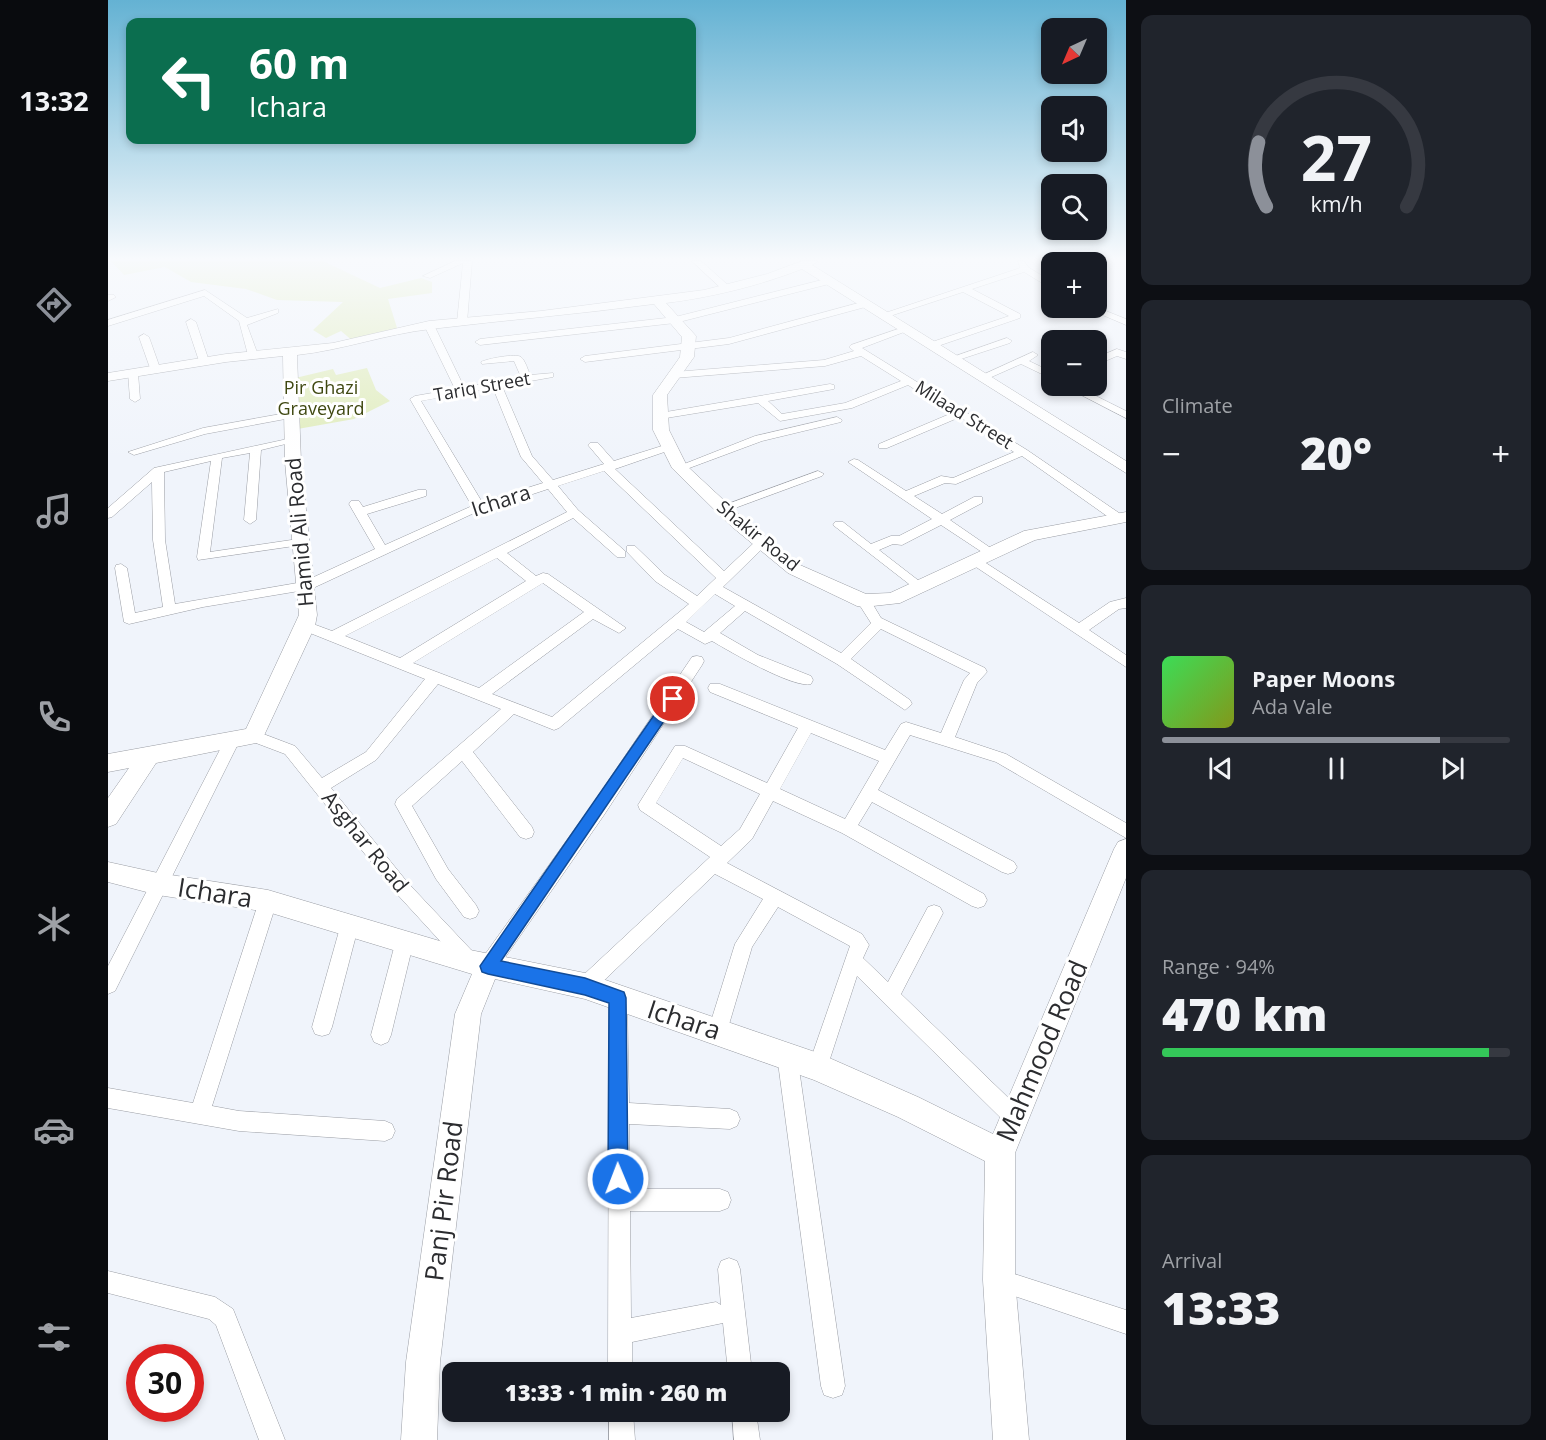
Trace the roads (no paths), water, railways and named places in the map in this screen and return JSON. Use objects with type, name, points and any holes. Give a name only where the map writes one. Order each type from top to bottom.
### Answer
[{"type":"street","points":[[108,334],[125,328]]},
{"type":"street","points":[[193,328],[204,361]]},
{"type":"street","points":[[243,328],[253,355]]},
{"type":"street","points":[[108,377],[204,361],[333,347],[415,328]]},
{"type":"street","points":[[431,328],[460,389]]},
{"type":"street","points":[[480,342],[602,328]]},
{"type":"street","points":[[682,328],[689,336],[688,345]]},
{"type":"street","points":[[585,360],[729,341],[776,328]]},
{"type":"street","points":[[932,345],[981,328]]},
{"type":"street","points":[[863,352],[854,347],[907,329],[1126,468]]},
{"type":"street","points":[[144,337],[155,368]]},
{"type":"street","points":[[955,358],[1007,341]]},
{"type":"street","name":"Shakir Road","points":[[688,345],[687,357],[660,394],[661,430],[680,468],[794,569],[864,601],[893,599],[1030,535],[1122,517]]},
{"type":"street","points":[[674,375],[825,363],[863,352]]},
{"type":"street","name":"Milaad Street","points":[[863,352],[1122,517]]},
{"type":"street","points":[[1107,357],[1117,352],[1126,356]]},
{"type":"street","name":"Hamid Ali Road","points":[[253,736],[305,626],[308,615],[292,441],[290,353]]},
{"type":"street","points":[[983,377],[1034,355]]},
{"type":"street","points":[[486,362],[517,358],[527,379]]},
{"type":"street","points":[[1020,360],[1041,370]]},
{"type":"street","points":[[133,373],[135,399]]},
{"type":"street","name":"Tariq Street","points":[[479,507],[415,399],[460,389],[549,375]]},
{"type":"street","points":[[760,399],[780,418],[848,406],[909,381]]},
{"type":"street","points":[[496,384],[527,457],[574,513],[697,603]]},
{"type":"street","points":[[660,416],[830,387]]},
{"type":"street","points":[[1089,396],[1126,415]]},
{"type":"street","points":[[883,446],[961,413]]},
{"type":"street","points":[[134,452],[203,431],[292,415]]},
{"type":"street","points":[[680,468],[759,438],[837,420]]},
{"type":"street","points":[[108,514],[158,470],[292,441]]},
{"type":"street","points":[[594,445],[609,467],[719,583],[744,605],[842,660],[905,704]]},
{"type":"street","name":"Ichara","points":[[121,567],[129,619],[170,609],[306,586],[479,507],[669,447]]},
{"type":"street","points":[[250,520],[256,448]]},
{"type":"street","points":[[905,496],[945,478],[952,482],[1023,452]]},
{"type":"street","points":[[217,456],[203,546],[204,558],[301,541]]},
{"type":"street","points":[[854,462],[992,553]]},
{"type":"street","points":[[158,470],[155,507],[159,556],[170,609]]},
{"type":"street","points":[[723,508],[818,474]]},
{"type":"street","points":[[382,551],[357,508],[422,493]]},
{"type":"street","points":[[869,549],[895,539],[898,542],[978,500]]},
{"type":"street","points":[[332,637],[574,513]]},
{"type":"street","points":[[839,525],[918,587]]},
{"type":"street","points":[[305,626],[549,724],[559,723],[676,622],[762,543]]},
{"type":"street","points":[[497,551],[535,582]]},
{"type":"street","points":[[975,560],[1126,662]]},
{"type":"street","points":[[400,664],[543,577],[619,628]]},
{"type":"street","points":[[842,660],[878,624],[864,601]]},
{"type":"street","points":[[1080,630],[1115,605],[1126,603]]},
{"type":"street","points":[[676,622],[705,639],[744,605]]},
{"type":"street","points":[[480,695],[593,612]]},
{"type":"street","points":[[876,621],[980,672],[971,680],[946,740]]},
{"type":"street","points":[[711,634],[753,659],[806,680]]},
{"type":"street","points":[[479,964],[598,810],[698,662]]},
{"type":"street","points":[[320,787],[371,756],[435,677]]},
{"type":"street","points":[[715,688],[888,758]]},
{"type":"street","points":[[470,911],[442,874],[403,804],[512,708]]},
{"type":"street","points":[[585,986],[746,834],[807,726]]},
{"type":"street","points":[[848,828],[906,728],[1001,758],[1126,831]]},
{"type":"street","points":[[108,763],[148,758],[253,736]]},
{"type":"street","name":"Asghar Road","points":[[253,736],[290,750],[402,888],[479,964]]},
{"type":"street","points":[[108,985],[231,742]]},
{"type":"street","points":[[818,1067],[860,945],[856,940],[775,896],[717,860],[646,805],[680,750],[848,828],[978,900]]},
{"type":"street","points":[[461,752],[470,758],[526,832]]},
{"type":"street","points":[[108,817],[148,758]]},
{"type":"street","points":[[868,792],[1008,867]]},
{"type":"street","name":"Mahmood Road","points":[[1011,1440],[999,1280],[1000,1153],[1126,849]]},
{"type":"street","name":"Ichara","points":[[108,872],[158,884],[268,901],[405,940],[479,964],[585,986],[818,1067],[908,1107],[1000,1153]]},
{"type":"street","points":[[718,1031],[744,944],[775,896]]},
{"type":"street","points":[[199,1114],[268,901]]},
{"type":"street","points":[[891,995],[934,913]]},
{"type":"street","points":[[322,1027],[350,924]]},
{"type":"street","points":[[381,1035],[405,940]]},
{"type":"street","points":[[853,960],[1015,1118]]},
{"type":"street","name":"Panj Pir Road","points":[[419,1440],[423,1362],[468,1014],[479,964]]},
{"type":"street","points":[[618,998],[617,1113],[621,1362]]},
{"type":"street","points":[[787,1055],[833,1386]]},
{"type":"street","points":[[108,1098],[239,1121],[385,1131]]},
{"type":"street","points":[[617,1113],[730,1119]]},
{"type":"street","points":[[618,1200],[720,1200]]},
{"type":"street","points":[[729,1269],[739,1362]]},
{"type":"street","points":[[999,1280],[1126,1322]]},
{"type":"street","points":[[108,1282],[215,1309],[225,1317],[272,1440]]},
{"type":"street","points":[[620,1332],[716,1314]]},
{"type":"street","points":[[621,1422],[622,1440]]},
{"type":"street","points":[[745,1422],[747,1440]]},
{"type":"park label","name":"Pir Ghazi Graveyard","points":[[321,398]]}]
